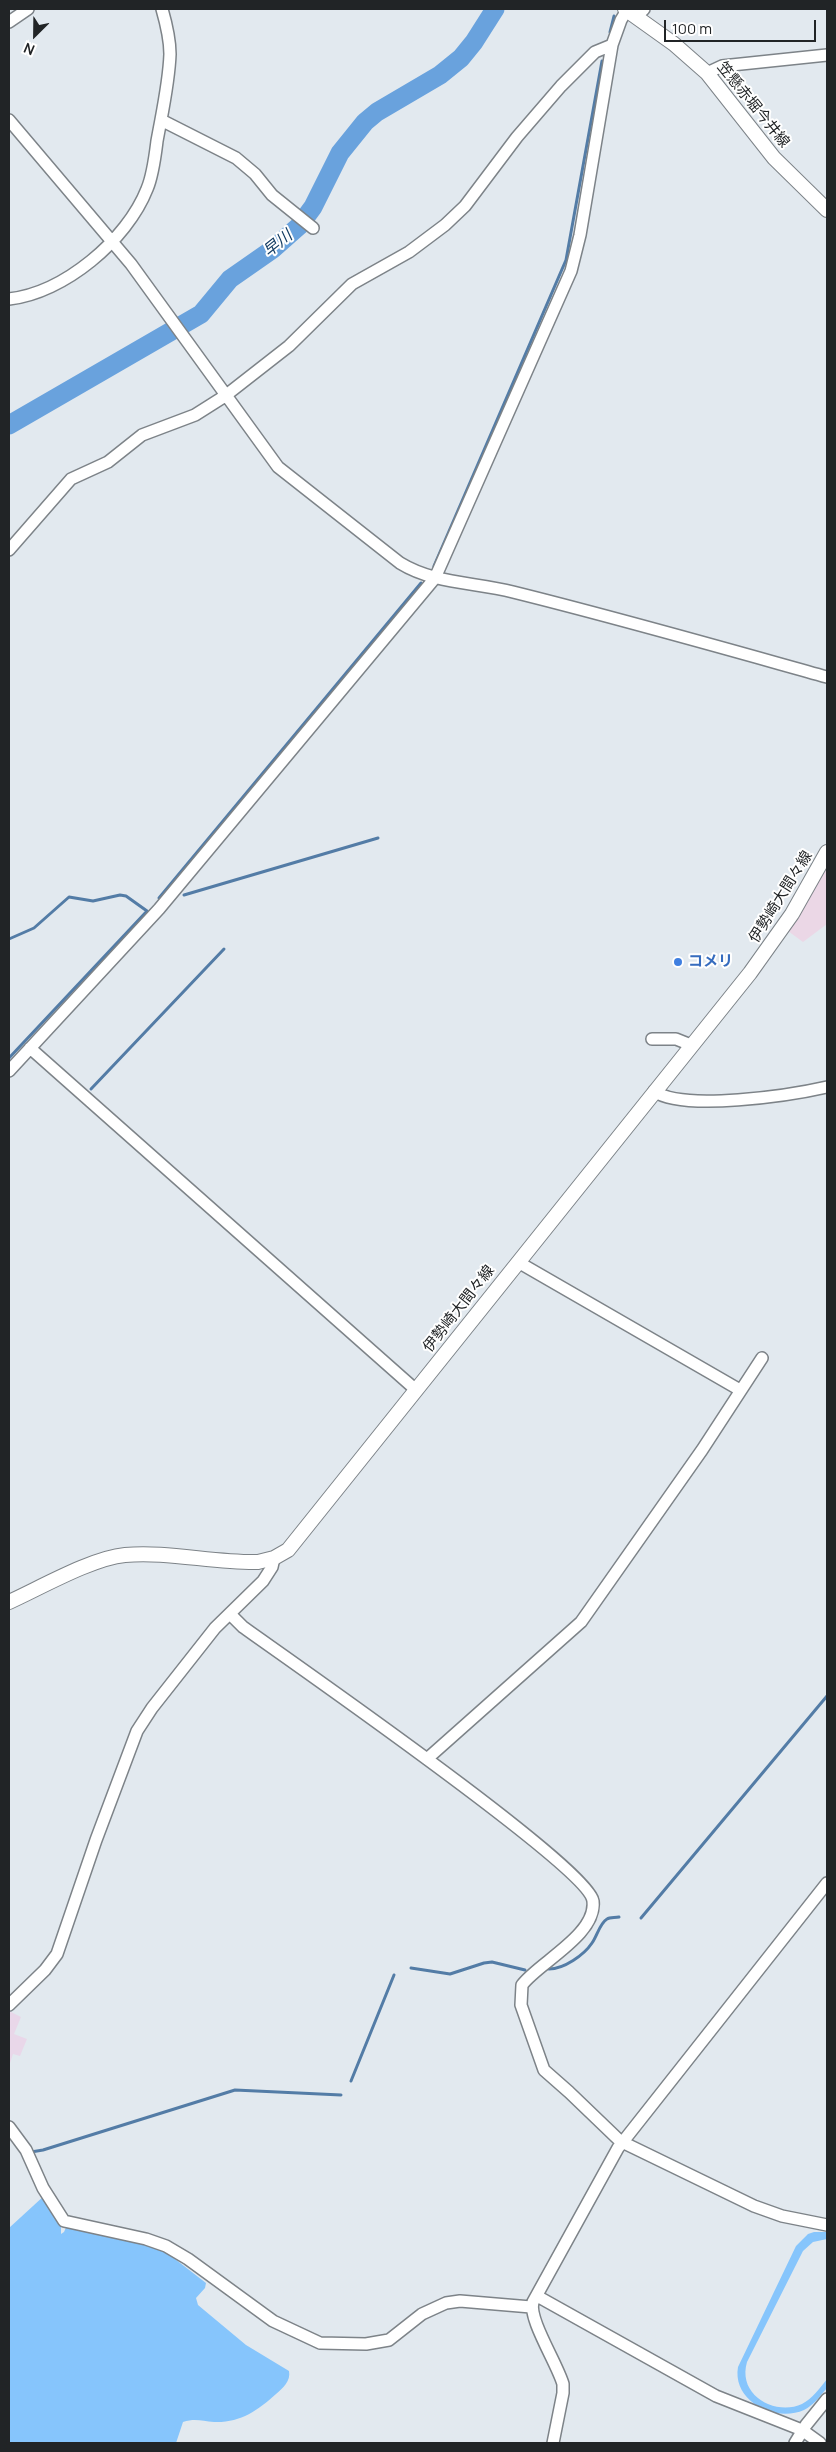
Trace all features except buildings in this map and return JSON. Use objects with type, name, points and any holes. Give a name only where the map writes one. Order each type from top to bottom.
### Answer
[{"type":"main road","name":"笠懸赤堀今井線","points":[[633,11],[707,73],[774,158],[827,210]]},
{"type":"main road","name":"伊勢崎大間々線","points":[[9,1602],[72,1573],[125,1555],[244,1562],[274,1558],[282,1555],[296,1542],[772,944],[827,852]]},
{"type":"street","points":[[9,22],[28,9]]},
{"type":"street","points":[[9,299],[34,294],[76,271],[113,242],[129,221],[147,189],[161,120],[170,54],[162,9]]},
{"type":"street","points":[[9,1071],[159,908],[436,578],[571,271],[580,235],[612,45],[620,20],[633,11]]},
{"type":"street","points":[[9,550],[71,479],[108,462],[142,435],[195,414],[225,396],[289,346],[352,284],[409,252],[445,225],[465,206],[511,145],[561,86],[595,52],[612,45]]},
{"type":"street","points":[[707,73],[722,66],[827,55]]},
{"type":"street","points":[[9,120],[113,242],[181,332],[225,396],[278,467],[385,552],[410,569],[436,578],[512,591],[827,677]]},
{"type":"street","points":[[161,120],[236,158],[254,174],[272,196],[313,228]]},
{"type":"street","points":[[652,1039],[676,1039],[691,1045]]},
{"type":"street","points":[[30,1048],[416,1390]]},
{"type":"street","points":[[654,1091],[669,1098],[701,1101],[787,1095],[827,1087]]},
{"type":"street","points":[[518,1262],[740,1390]]},
{"type":"street","points":[[428,1758],[581,1622],[696,1458],[762,1358]]},
{"type":"street","points":[[9,2005],[45,1970],[57,1954],[96,1840],[137,1731],[152,1708],[199,1649],[263,1581],[272,1567],[274,1558]]},
{"type":"street","points":[[230,1614],[243,1627],[428,1758],[576,1879],[593,1900],[590,1915],[576,1937],[522,1985],[521,2005],[544,2070],[623,2143],[754,2206],[782,2216],[827,2225]]},
{"type":"street","points":[[553,2443],[563,2393],[563,2384],[541,2331],[532,2317],[531,2307],[623,2143],[827,1883]]},
{"type":"street","points":[[9,2127],[26,2150],[43,2188],[49,2194],[64,2221],[146,2239],[166,2246],[188,2259],[273,2321],[320,2343],[366,2344],[390,2340],[422,2314],[446,2303],[460,2301],[531,2307]]},
{"type":"street","points":[[537,2296],[716,2396],[802,2430],[820,2443]]},
{"type":"street","points":[[795,2443],[802,2430],[827,2399]]},
{"type":"shaded area","points":[[827,866],[827,924],[803,942],[788,931]]},
{"type":"shaded area","points":[[9,2011],[21,2017],[14,2034],[27,2039],[20,2056],[13,2054],[10,2063]]},
{"type":"shaded area","points":[[45,2195],[61,2221],[61,2234],[67,2225],[135,2239],[162,2249],[206,2283],[205,2288],[196,2298],[198,2305],[246,2345],[289,2371],[289,2378],[284,2387],[262,2406],[240,2418],[223,2422],[195,2420],[183,2422],[176,2443],[9,2443],[9,2228]]},
{"type":"shaded area","points":[[827,2232],[827,2239],[813,2242],[803,2251],[747,2362],[745,2374],[748,2385],[761,2400],[771,2405],[792,2407],[802,2404],[816,2393],[827,2379],[827,2388],[808,2408],[793,2413],[781,2414],[758,2406],[749,2399],[742,2390],[738,2379],[738,2367],[796,2246],[808,2234]]},
{"type":"waterway","name":"早川","points":[[9,425],[201,314],[230,279],[273,249],[299,226],[313,207],[340,153],[365,122],[377,112],[440,75],[461,58],[474,42],[495,9]]},
{"type":"waterway","points":[[610,32],[614,16]]},
{"type":"waterway","points":[[434,566],[566,260],[602,61]]},
{"type":"waterway","points":[[159,898],[421,583]]},
{"type":"waterway","points":[[184,895],[378,838]]},
{"type":"waterway","points":[[9,939],[34,928],[69,897],[93,901],[120,895],[126,896],[147,911],[9,1058]]},
{"type":"waterway","points":[[91,1089],[224,949]]},
{"type":"waterway","points":[[641,1918],[827,1696]]},
{"type":"waterway","points":[[549,1969],[561,1967],[579,1956],[592,1943],[600,1927],[607,1919],[619,1917]]},
{"type":"waterway","points":[[411,1968],[450,1974],[492,1962],[525,1970]]},
{"type":"waterway","points":[[351,2081],[394,1975]]},
{"type":"waterway","points":[[31,2152],[43,2150],[235,2090],[341,2095]]},
{"type":"place","name":"コメリ","points":[[678,962]]}]
